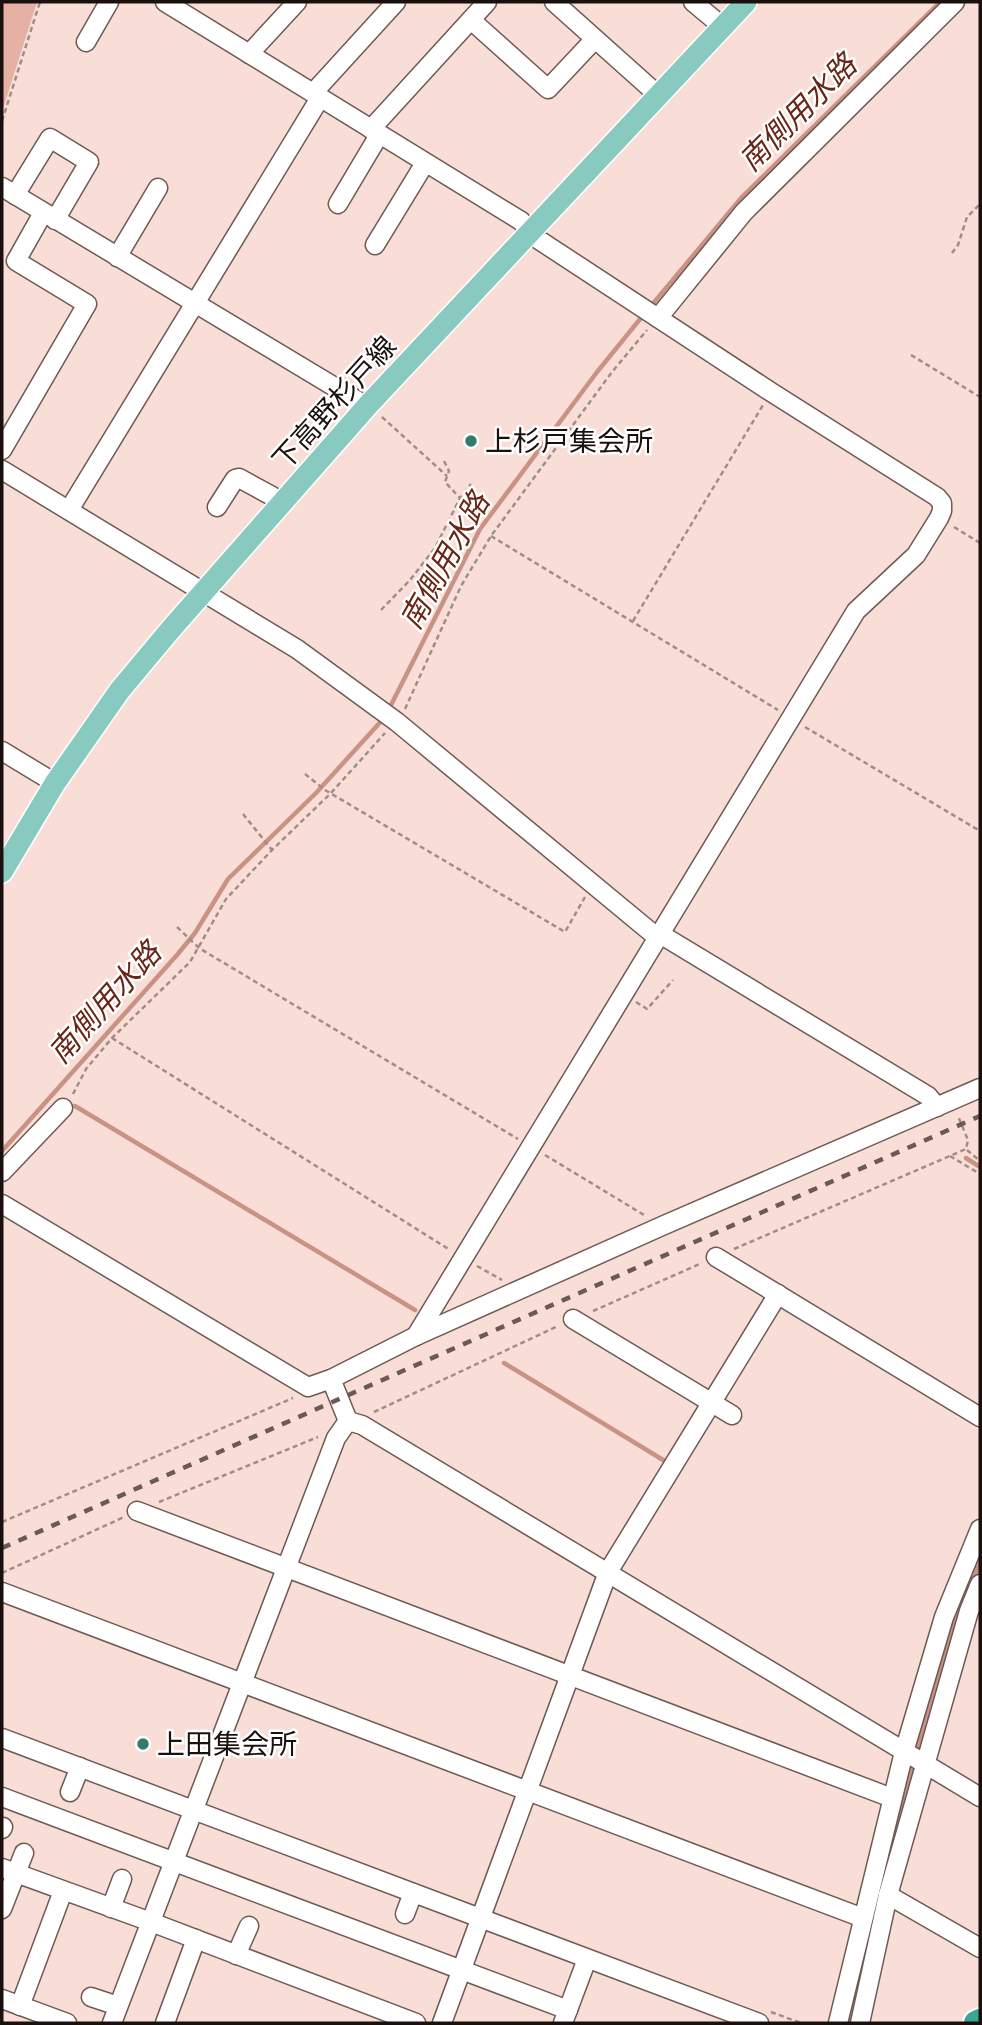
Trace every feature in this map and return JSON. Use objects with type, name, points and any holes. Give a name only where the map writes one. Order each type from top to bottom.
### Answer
[{"type":"main road","name":"下高野杉戸線","points":[[2,873],[55,783],[120,690],[282,504],[372,411],[531,233],[746,2]]},
{"type":"street","points":[[86,42],[109,2]]},
{"type":"street","points":[[165,2],[521,221],[531,233],[771,392],[937,497],[942,503],[939,518],[916,555],[856,611],[416,1336]]},
{"type":"street","points":[[188,16],[201,2]]},
{"type":"street","points":[[249,54],[297,2]]},
{"type":"street","points":[[69,510],[316,96],[396,2]]},
{"type":"street","points":[[338,204],[375,132],[487,2]]},
{"type":"street","points":[[554,2],[658,95]]},
{"type":"street","points":[[693,2],[723,27]]},
{"type":"street","points":[[658,318],[744,212],[955,2]]},
{"type":"street","points":[[471,20],[548,89],[594,40]]},
{"type":"street","points":[[2,450],[87,304],[16,261],[49,216],[89,162],[50,138],[8,191],[49,216],[117,257],[194,304],[358,401],[372,411]]},
{"type":"street","points":[[375,245],[425,163]]},
{"type":"street","points":[[117,257],[158,188]]},
{"type":"street","points":[[2,470],[297,649],[386,714],[592,885],[659,936],[944,1104]]},
{"type":"street","points":[[217,507],[235,479],[239,478],[282,504]]},
{"type":"street","points":[[2,751],[55,783]]},
{"type":"street","points":[[2,1204],[307,1387],[331,1379],[416,1336],[662,1226],[980,1088]]},
{"type":"street","points":[[2,1172],[63,1108]]},
{"type":"street","points":[[716,1257],[980,1417]]},
{"type":"street","points":[[442,2023],[608,1572],[778,1294]]},
{"type":"street","points":[[573,1319],[732,1415]]},
{"type":"street","points":[[331,1379],[348,1426],[608,1572],[980,1797]]},
{"type":"street","points":[[91,1997],[115,2015],[285,1567],[348,1426]]},
{"type":"street","points":[[137,1511],[892,1798]]},
{"type":"street","points":[[838,2023],[904,1752],[944,1617],[979,1533]]},
{"type":"street","points":[[860,2023],[888,1895],[969,1611],[980,1584]]},
{"type":"street","points":[[2,1592],[239,1688],[528,1791],[863,1918]]},
{"type":"street","points":[[2,1740],[759,2023]]},
{"type":"street","points":[[70,1792],[80,1767]]},
{"type":"street","points":[[2,1797],[461,1970],[565,2017],[587,1959]]},
{"type":"street","points":[[2,1909],[8,1871],[24,1853]]},
{"type":"street","points":[[8,1871],[151,1922],[416,2023]]},
{"type":"street","points":[[110,1908],[122,1879]]},
{"type":"street","points":[[20,2006],[63,1891]]},
{"type":"street","points":[[405,1914],[413,1894]]},
{"type":"street","points":[[888,1895],[980,1948]]},
{"type":"street","points":[[236,1955],[249,1926]]},
{"type":"street","points":[[165,2023],[196,1939]]},
{"type":"street","points":[[2,1999],[67,2023]]},
{"type":"path","points":[[2,121],[40,2]]},
{"type":"path","points":[[952,253],[958,245],[967,217],[980,204]]},
{"type":"path","points":[[911,355],[980,397]]},
{"type":"path","points":[[632,621],[771,392]]},
{"type":"path","points":[[372,411],[447,476]]},
{"type":"path","points":[[444,461],[449,471],[445,482],[460,498]]},
{"type":"path","points":[[381,610],[410,580],[435,548],[460,498],[471,484]]},
{"type":"path","points":[[939,518],[980,543]]},
{"type":"path","points":[[491,536],[980,831]]},
{"type":"path","points":[[305,774],[325,790],[565,932],[592,885]]},
{"type":"path","points":[[243,814],[272,850]]},
{"type":"path","points":[[177,928],[194,945],[662,1226]]},
{"type":"path","points":[[624,993],[647,1009],[673,980]]},
{"type":"path","points":[[112,1038],[463,1258],[519,1290]]},
{"type":"path","points":[[944,1104],[968,1140],[966,1149]]},
{"type":"path","points":[[2,1573],[137,1511],[348,1426],[573,1319],[966,1149]]},
{"type":"path","points":[[966,1149],[980,1161]]},
{"type":"path","points":[[950,1156],[980,1174]]},
{"type":"path","points":[[2,1522],[296,1396]]},
{"type":"shaded area","points":[[2,2],[37,2],[2,112]]},
{"type":"waterway","name":"南側用水路","points":[[651,306],[742,197],[940,2]]},
{"type":"waterway","name":"南側用水路","points":[[389,709],[480,529],[597,372],[645,313]]},
{"type":"waterway","name":"南側用水路","points":[[2,1151],[177,955],[195,933],[228,879],[316,793],[385,717]]},
{"type":"waterway","points":[[75,1106],[415,1310]]},
{"type":"waterway","points":[[966,1158],[980,1167]]},
{"type":"waterway","points":[[504,1363],[668,1463]]},
{"type":"waterway","points":[[848,2023],[921,1729],[938,1671],[980,1558]]},
{"type":"railway","points":[[2,1548],[980,1116]]},
{"type":"place","name":"上杉戸集会所","points":[[471,441]]},
{"type":"place","name":"上田集会所","points":[[143,1744]]}]
